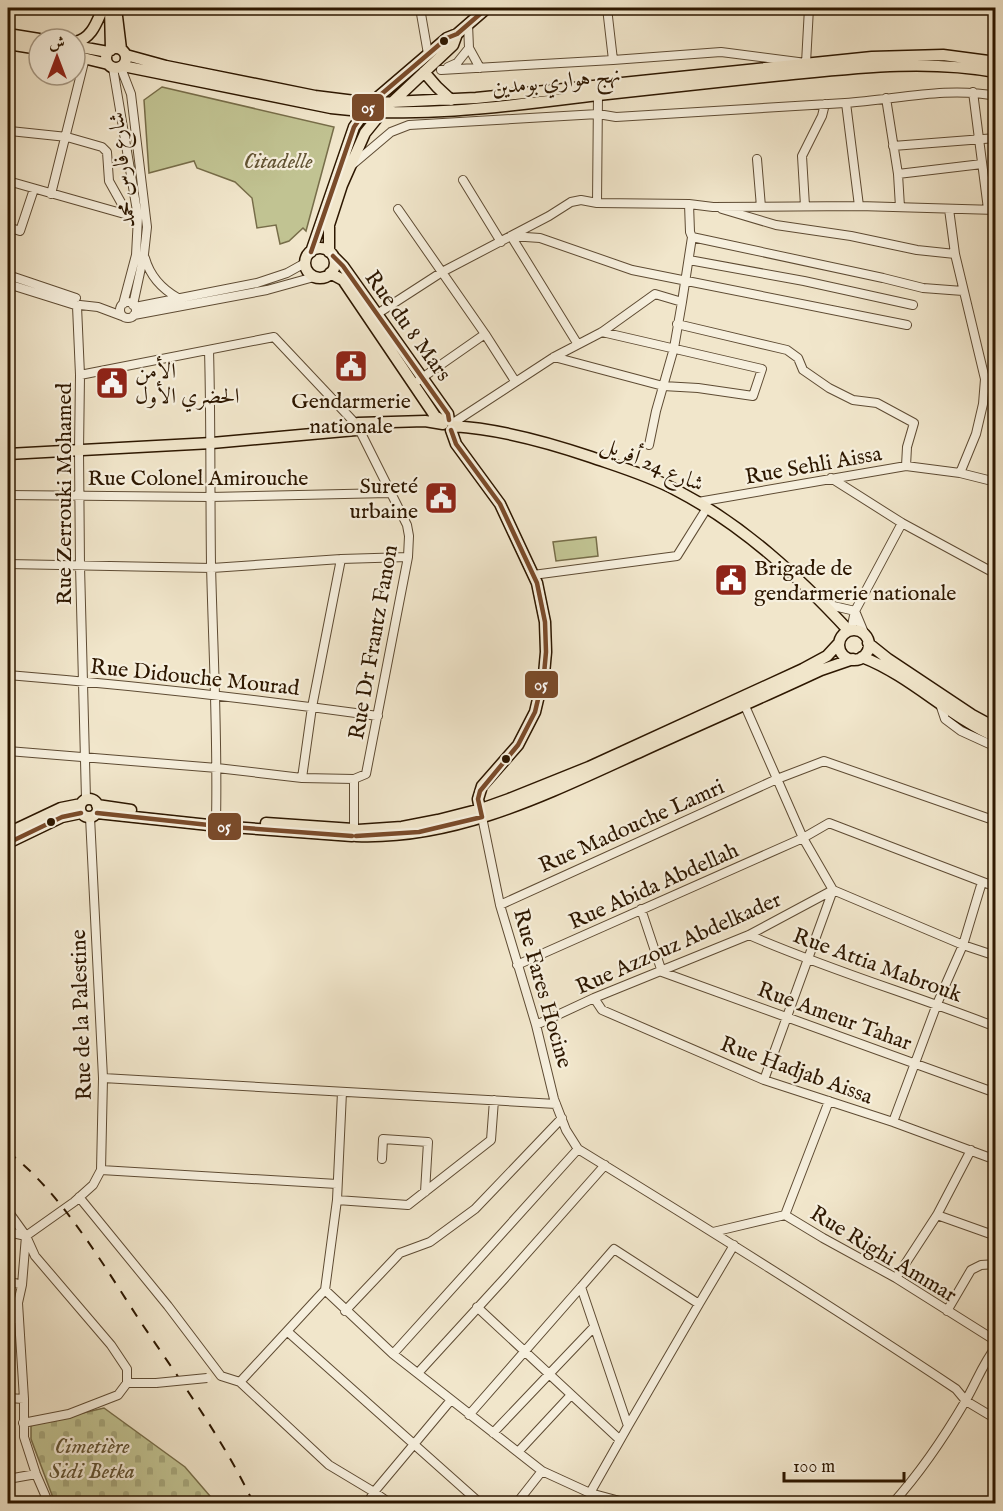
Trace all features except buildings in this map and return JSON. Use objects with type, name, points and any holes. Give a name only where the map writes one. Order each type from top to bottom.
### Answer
[{"type":"main road","points":[[87,37],[104,8]]},
{"type":"main road","points":[[110,8],[117,59]]},
{"type":"main road","points":[[116,8],[117,59]]},
{"type":"main road","points":[[457,34],[453,45],[392,102],[365,133],[329,225],[334,265],[330,273],[323,278],[314,277],[307,271],[305,263],[311,252],[354,127],[363,112],[371,102],[448,37],[457,34],[487,8]]},
{"type":"main road","points":[[8,34],[27,37]]},
{"type":"main road","points":[[8,44],[27,47]]},
{"type":"main road","name":"نهج هواري بومدين","points":[[87,48],[117,59],[331,108],[363,112],[410,113],[477,108],[865,67],[942,65],[996,72]]},
{"type":"main road","name":"نهج هواري بومدين","points":[[87,57],[159,64],[315,96],[371,102],[451,100],[872,57],[922,55],[996,62]]},
{"type":"main road","points":[[426,70],[437,87],[451,100]]},
{"type":"main road","points":[[311,252],[322,249],[331,254]]},
{"type":"main road","name":"Rue du 8 Mars","points":[[331,254],[343,266],[423,377],[448,414],[448,424]]},
{"type":"main road","name":"Rue du 8 Mars","points":[[330,273],[343,280],[435,416],[448,424]]},
{"type":"main road","name":"شارع 24 أفريل","points":[[8,454],[212,443],[425,421],[515,435],[570,450],[650,479],[703,505],[755,542],[825,604],[837,617],[845,635]]},
{"type":"main road","name":"Rue Fares Hocine","points":[[448,424],[456,444],[500,504],[533,575],[543,608],[546,636],[545,664],[535,712],[518,745],[482,786],[478,799],[481,813]]},
{"type":"main road","points":[[481,813],[696,719],[815,663],[831,653],[845,635],[859,631],[882,656],[972,715],[996,728]]},
{"type":"main road","points":[[845,635],[843,654],[890,670],[972,725],[996,737]]},
{"type":"main road","points":[[8,843],[62,817],[89,809],[218,826],[354,832],[411,825],[521,804],[745,706],[821,670],[857,658],[867,651],[867,639]]},
{"type":"main road","points":[[8,833],[61,808],[354,832]]},
{"type":"street","points":[[420,8],[428,54]]},
{"type":"street","points":[[607,8],[613,60]]},
{"type":"street","points":[[426,70],[721,52],[806,63],[808,8]]},
{"type":"street","points":[[468,24],[470,48],[480,68]]},
{"type":"street","points":[[441,70],[457,63],[470,48]]},
{"type":"street","name":"شارع فارس محمد","points":[[117,59],[142,217],[122,309]]},
{"type":"street","name":"شارع فارس محمد","points":[[117,59],[131,94],[142,217],[144,254],[134,309]]},
{"type":"street","points":[[51,194],[67,137],[75,87]]},
{"type":"street","points":[[973,92],[982,164],[996,220]]},
{"type":"street","points":[[350,168],[391,132],[409,125],[598,114],[616,117],[846,103],[973,92],[996,96]]},
{"type":"street","points":[[597,203],[598,95]]},
{"type":"street","points":[[886,98],[898,174],[900,207]]},
{"type":"street","points":[[846,103],[859,206]]},
{"type":"street","points":[[805,206],[802,156],[822,116],[825,104]]},
{"type":"street","points":[[8,140],[9,130],[67,137],[93,143],[105,150],[109,182],[128,215]]},
{"type":"street","points":[[893,146],[996,138]]},
{"type":"street","points":[[757,159],[761,207]]},
{"type":"street","points":[[898,174],[982,164]]},
{"type":"street","points":[[463,180],[501,242]]},
{"type":"street","points":[[8,181],[142,217]]},
{"type":"street","points":[[8,227],[20,231],[34,189]]},
{"type":"street","points":[[377,314],[442,272],[549,216],[571,201],[689,204],[713,207],[859,206],[992,210]]},
{"type":"street","points":[[649,445],[674,348],[686,280],[692,237],[689,204]]},
{"type":"street","points":[[713,207],[776,225],[851,236],[917,250],[955,254]]},
{"type":"street","points":[[398,209],[515,381]]},
{"type":"street","points":[[949,209],[955,254],[985,379],[983,404],[976,434],[960,472]]},
{"type":"street","points":[[511,236],[540,238],[632,270],[907,325]]},
{"type":"street","points":[[511,236],[577,343]]},
{"type":"street","points":[[692,237],[923,288],[963,291]]},
{"type":"street","points":[[144,254],[147,265],[156,280],[178,298]]},
{"type":"street","points":[[689,260],[913,304]]},
{"type":"street","points":[[134,309],[257,283],[287,273],[305,263]]},
{"type":"street","points":[[122,309],[127,303],[134,309],[267,290],[314,277]]},
{"type":"street","points":[[8,309],[9,280],[78,303],[122,309],[130,318],[134,309]]},
{"type":"street","points":[[448,424],[577,343],[602,332],[655,294],[682,302]]},
{"type":"street","name":"Rue Zerrouki Mohamed","points":[[78,303],[80,566],[85,681],[85,758]]},
{"type":"street","points":[[677,324],[787,350],[798,358],[803,370],[829,388],[854,400],[878,403],[914,423],[907,447],[906,466]]},
{"type":"street","points":[[554,357],[663,386],[698,388],[753,396],[762,369],[602,332]]},
{"type":"street","points":[[414,384],[485,334]]},
{"type":"street","name":"Rue Dr Frantz Fanon","points":[[209,350],[274,337],[358,427],[407,525],[408,557],[378,717],[366,774],[354,779]]},
{"type":"street","points":[[80,375],[209,350],[212,443],[210,497],[216,696],[216,820]]},
{"type":"street","name":"Rue Sehli Aissa","points":[[703,505],[831,478],[906,466],[960,472],[996,482]]},
{"type":"street","points":[[831,478],[902,522],[996,574]]},
{"type":"street","name":"Rue Colonel Amirouche","points":[[8,495],[210,497],[389,493]]},
{"type":"street","points":[[533,575],[677,556],[703,505]]},
{"type":"street","points":[[845,635],[855,610],[902,522]]},
{"type":"street","points":[[8,564],[212,568],[408,557]]},
{"type":"street","points":[[302,778],[312,707],[341,559]]},
{"type":"street","points":[[825,604],[855,610]]},
{"type":"street","points":[[855,610],[867,639]]},
{"type":"street","name":"Rue Didouche Mourad","points":[[8,675],[85,681],[312,707],[378,717]]},
{"type":"street","points":[[940,704],[945,719],[968,734],[996,747]]},
{"type":"street","points":[[745,706],[803,837],[832,890],[963,945],[996,956]]},
{"type":"street","points":[[8,751],[217,768],[302,778],[354,779],[354,832]]},
{"type":"street","name":"Rue de la Palestine","points":[[85,758],[103,1078],[101,1170]]},
{"type":"street","name":"Rue Madouche Lamri","points":[[500,905],[777,779],[824,761],[996,821]]},
{"type":"street","name":"Rue Fares Hocine","points":[[481,813],[500,905],[536,1025],[556,1104],[566,1131],[578,1149],[734,1245],[956,1389],[966,1401],[996,1419]]},
{"type":"street","name":"Rue Abida Abdellah","points":[[517,965],[803,837],[829,823],[996,887]]},
{"type":"street","points":[[893,1122],[937,1004],[963,945],[982,882]]},
{"type":"street","points":[[764,1080],[832,890]]},
{"type":"street","name":"Rue Azzouz Abdelkader","points":[[536,1025],[749,935],[832,890]]},
{"type":"street","points":[[641,909],[662,972]]},
{"type":"street","name":"Rue Attia Mabrouk","points":[[749,935],[806,960],[937,1004],[996,1027]]},
{"type":"street","name":"Rue Ameur Tahar","points":[[662,972],[996,1093]]},
{"type":"street","name":"Rue Hadjab Aissa","points":[[594,999],[602,1010],[764,1080],[893,1122],[996,1160]]},
{"type":"street","points":[[103,1078],[556,1104]]},
{"type":"street","points":[[240,1382],[325,1290],[337,1200],[342,1092]]},
{"type":"street","points":[[337,1200],[408,1205],[491,1140],[494,1100]]},
{"type":"street","points":[[713,1232],[785,1215],[829,1101]]},
{"type":"street","points":[[345,1311],[400,1253],[430,1242],[475,1209],[561,1118]]},
{"type":"street","points":[[382,1159],[383,1139],[428,1142],[425,1192]]},
{"type":"street","points":[[393,1354],[578,1149]]},
{"type":"street","points":[[896,1278],[937,1215],[971,1150]]},
{"type":"street","points":[[418,1373],[605,1165]]},
{"type":"street","points":[[8,1232],[26,1236],[93,1185],[101,1170],[337,1184]]},
{"type":"street","points":[[77,1199],[168,1306],[221,1376]]},
{"type":"street","points":[[8,1211],[26,1236],[35,1256],[128,1369],[127,1383],[118,1395],[69,1414],[23,1423]]},
{"type":"street","name":"Rue Righi Ammar","points":[[785,1215],[896,1278],[996,1341]]},
{"type":"street","points":[[937,1215],[996,1236]]},
{"type":"street","points":[[8,1331],[22,1285],[26,1236]]},
{"type":"street","points":[[590,1493],[619,1439],[734,1245]]},
{"type":"street","points":[[469,1415],[614,1249],[699,1304]]},
{"type":"street","points":[[947,1311],[971,1270],[981,1265],[996,1264]]},
{"type":"street","points":[[8,1281],[22,1285]]},
{"type":"street","points":[[582,1287],[628,1426]]},
{"type":"street","points":[[325,1290],[393,1354],[542,1471],[590,1493],[631,1503]]},
{"type":"street","points":[[18,1303],[24,1437],[36,1474],[49,1503]]},
{"type":"street","points":[[477,1308],[619,1439]]},
{"type":"street","points":[[493,1433],[594,1327]]},
{"type":"street","points":[[288,1332],[481,1503]]},
{"type":"street","points":[[892,1503],[910,1484],[966,1401],[992,1358],[996,1347]]},
{"type":"street","points":[[127,1383],[156,1383],[221,1376],[240,1382],[329,1465],[391,1503]]},
{"type":"street","points":[[518,1452],[571,1395]]},
{"type":"street","points":[[8,1398],[24,1399]]},
{"type":"street","points":[[368,1503],[374,1492],[414,1442],[451,1400]]},
{"type":"street","points":[[516,1503],[542,1471]]},
{"type":"street","points":[[8,1479],[36,1474]]},
{"type":"green space","name":"Citadelle","points":[[162,87],[334,127],[306,231],[303,228],[289,241],[280,244],[276,225],[257,228],[252,198],[235,182],[197,168],[194,161],[149,173],[144,100]]},
{"type":"green space","points":[[596,537],[598,556],[556,561],[553,542]]},
{"type":"green space","name":"Cimetière Sidi Betka","points":[[104,1408],[185,1467],[216,1503],[55,1503],[31,1439],[31,1425]]},
{"type":"railway","points":[[8,1152],[46,1188],[80,1231],[200,1410],[229,1456],[254,1504]]},
{"type":"transit line","name":"05","points":[[311,252],[354,127],[371,103],[447,38],[457,34],[487,8]]},
{"type":"transit line","name":"05","points":[[333,256],[343,266],[448,414],[449,420]]},
{"type":"transit line","name":"05","points":[[356,836],[419,832],[482,817],[478,799],[480,791],[518,745],[535,712],[544,674],[545,622],[537,583],[500,504],[456,444],[451,430]]},
{"type":"transit line","name":"05","points":[[8,843],[62,817],[81,813]]},
{"type":"transit line","name":"05","points":[[97,813],[218,826],[352,836]]},
{"type":"place","name":"Gendarmerie nationale","points":[[351,366]]},
{"type":"place","name":"الأمن الحضري الأول","points":[[112,383]]},
{"type":"place","name":"Sureté urbaine","points":[[441,498]]},
{"type":"place","name":"Brigade de gendarmerie nationale","points":[[731,580]]}]
